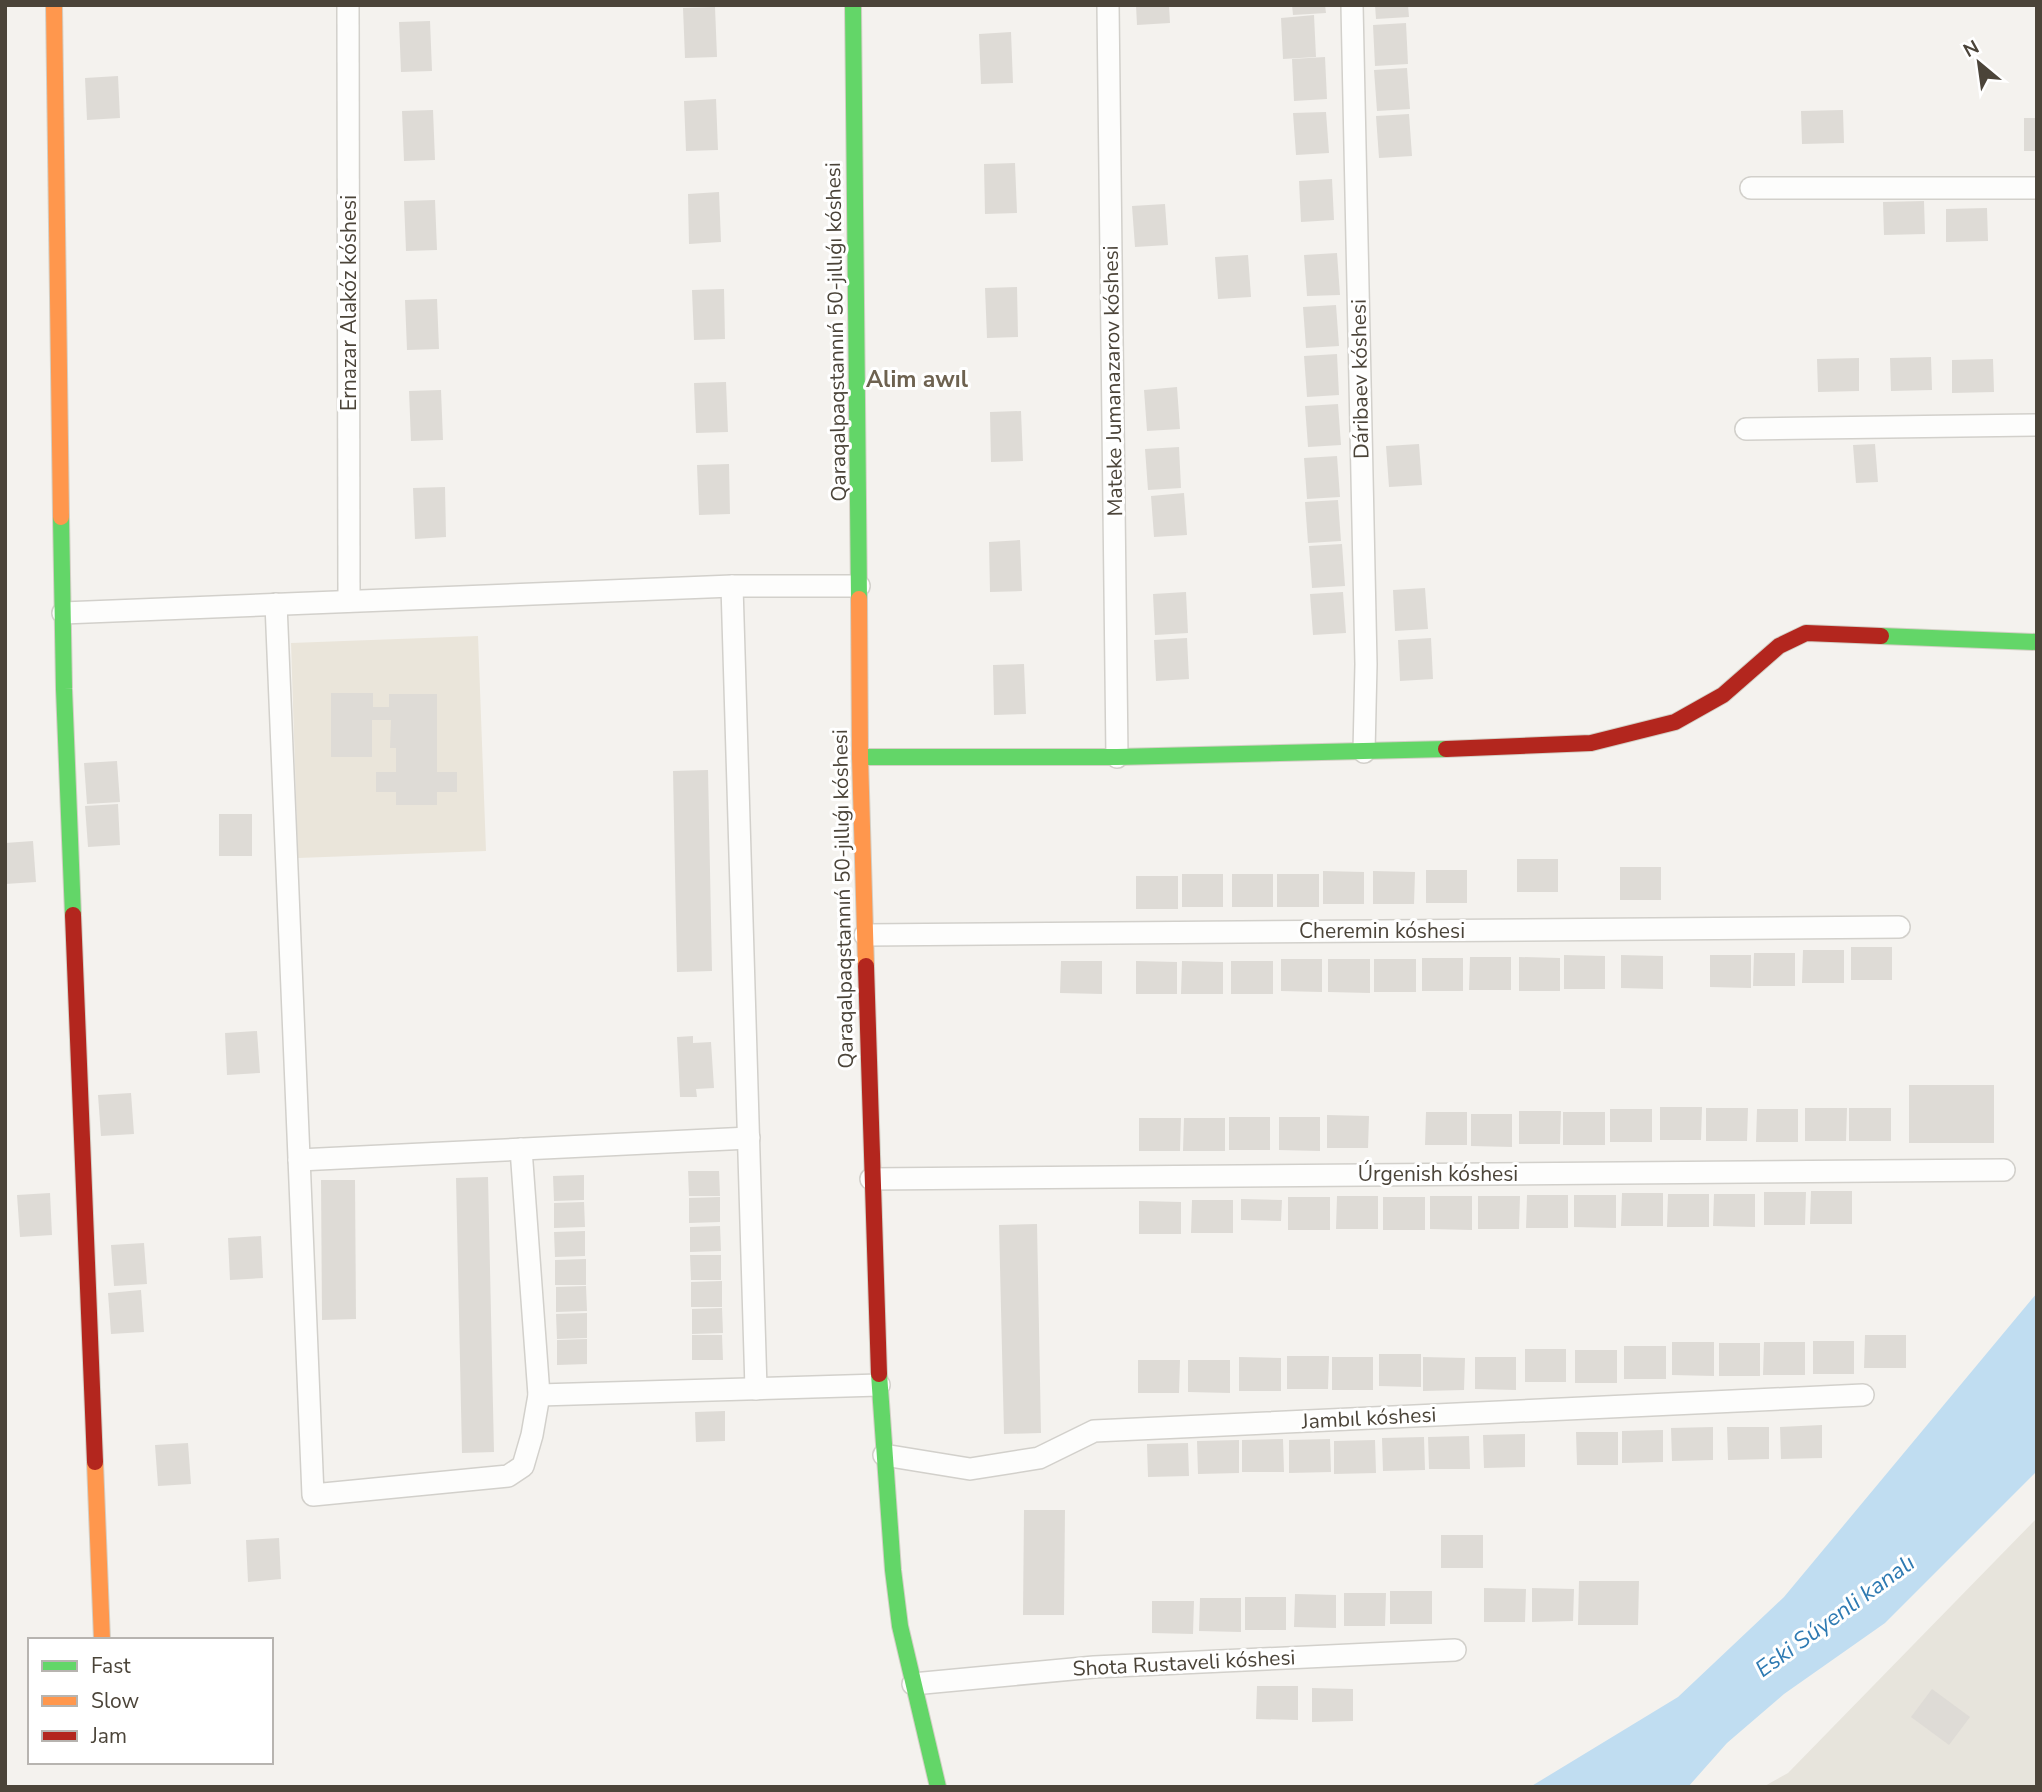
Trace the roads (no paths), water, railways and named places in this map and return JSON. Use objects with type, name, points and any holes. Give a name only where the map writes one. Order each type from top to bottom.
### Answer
[{"type":"street","points":[[54,5],[63,613],[102,1638]]},
{"type":"street","name":"Ernazar Alakóz kóshesi","points":[[348,5],[349,601]]},
{"type":"street","name":"Qaraqalpaqstannıń 50-jıllıǵı kóshesi","points":[[853,5],[860,757],[879,1385],[900,1626],[938,1787]]},
{"type":"street","name":"Mateke Jumanazarov kóshesi","points":[[1108,5],[1117,757]]},
{"type":"street","name":"Dáribaev kóshesi","points":[[1352,5],[1366,650],[1364,752]]},
{"type":"street","points":[[1751,188],[2037,188]]},
{"type":"street","points":[[1746,429],[2037,425]]},
{"type":"street","points":[[63,613],[732,586],[859,586]]},
{"type":"street","points":[[732,586],[756,1389]]},
{"type":"street","points":[[276,604],[313,1495],[508,1476],[523,1466],[539,1395],[520,1149]]},
{"type":"street","points":[[860,757],[1117,757],[1364,752],[1591,743],[1675,722],[1723,695],[1779,646],[1806,634],[2037,642]]},
{"type":"street","name":"Cheremin kóshesi","points":[[865,934],[1899,927]]},
{"type":"street","points":[[299,1160],[749,1138]]},
{"type":"street","name":"Úrgenish kóshesi","points":[[872,1179],[2004,1170]]},
{"type":"street","points":[[539,1395],[879,1385]]},
{"type":"street","name":"Jambıl kóshesi","points":[[884,1455],[970,1469],[1039,1458],[1094,1431],[1863,1395]]},
{"type":"street","name":"Shota Rustaveli kóshesi","points":[[913,1684],[1094,1667],[1455,1650]]},
{"type":"water","name":"Eski Súyenli kanalı","points":[[2037,1293],[2037,1471],[1885,1623],[1784,1694],[1727,1743],[1688,1787],[1530,1787],[1678,1697],[1784,1597]]},
{"type":"district","name":"Alim awıl","points":[[917,379]]}]
